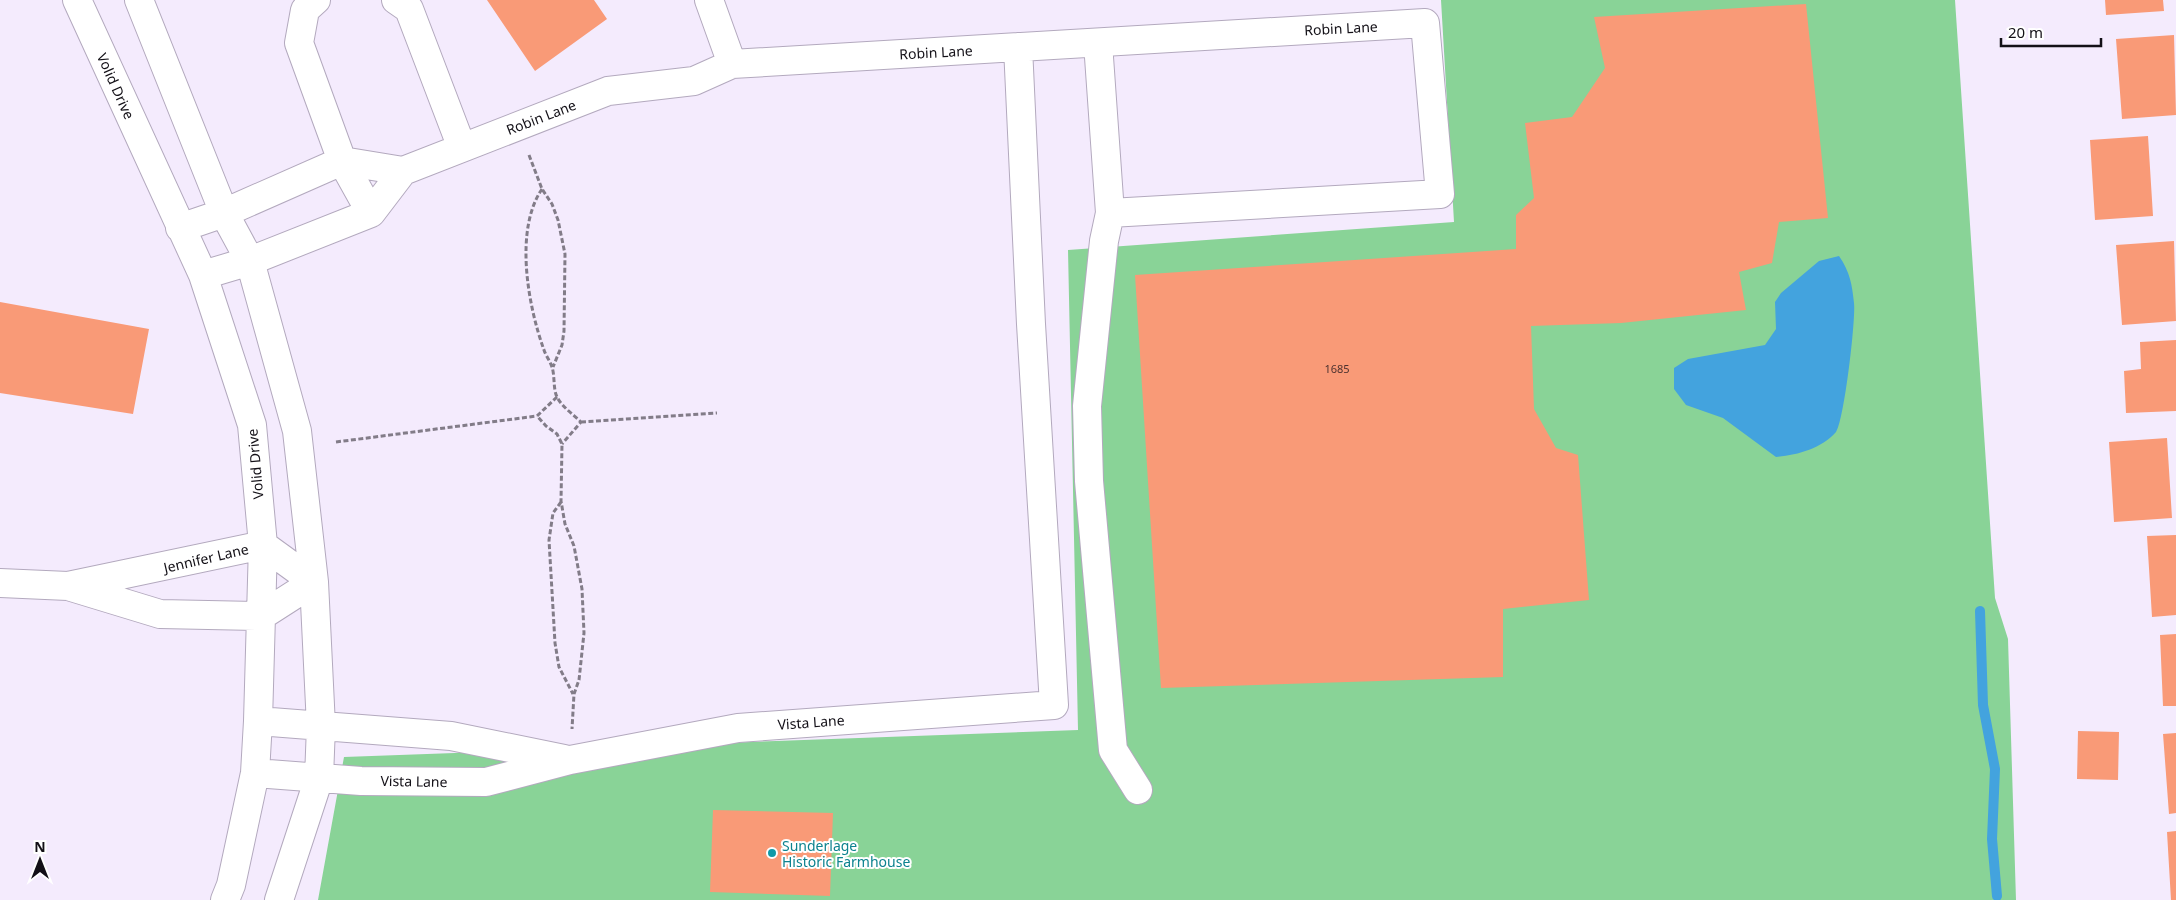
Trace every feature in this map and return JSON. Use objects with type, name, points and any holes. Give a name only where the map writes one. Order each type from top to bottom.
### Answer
[{"type":"street","name":"Volid Drive","points":[[77,0],[202,275],[252,425],[263,545],[258,721],[255,773],[231,885],[225,900]]},
{"type":"street","points":[[139,0],[224,213],[250,261],[297,431],[314,582],[321,726],[319,778],[279,900]]},
{"type":"street","points":[[316,0],[305,10],[299,43],[342,161],[371,213]]},
{"type":"street","points":[[396,0],[409,9],[462,148]]},
{"type":"street","points":[[709,0],[732,64]]},
{"type":"street","name":"Robin Lane","points":[[403,171],[608,91],[694,81],[732,64],[1426,23],[1440,194],[1110,213]]},
{"type":"street","points":[[1098,43],[1110,213],[1104,241],[1087,406],[1089,481],[1113,750],[1138,790]]},
{"type":"street","name":"Vista Lane","points":[[255,773],[361,781],[486,782],[570,760],[738,728],[1054,705],[1031,324],[1018,47]]},
{"type":"street","points":[[180,228],[224,213],[342,161],[403,171],[371,213],[250,261],[202,275]]},
{"type":"street","name":"Jennifer Lane","points":[[0,583],[68,586],[263,545],[314,582]]},
{"type":"street","points":[[260,616],[314,582]]},
{"type":"street","name":"Jennifer Lane","points":[[68,586],[160,614],[260,616]]},
{"type":"street","name":"Vista Lane","points":[[258,721],[452,736],[570,760]]},
{"type":"path","points":[[516,127],[542,190],[552,204],[558,220],[565,254],[566,313],[564,331],[562,345],[552,367]]},
{"type":"path","points":[[542,190],[534,201],[528,219],[526,250],[532,310],[544,350],[552,367],[557,397],[581,422]]},
{"type":"path","points":[[336,442],[538,416],[557,397]]},
{"type":"path","points":[[562,444],[581,422],[717,413]]},
{"type":"path","points":[[538,416],[546,426],[557,434],[562,444],[561,501],[565,524],[574,546],[582,589],[584,633],[580,680],[574,694],[559,666],[555,643],[549,540],[553,513],[561,501]]},
{"type":"green space","points":[[1441,0],[1955,0],[1995,598],[2008,639],[2016,900],[318,900],[344,757],[1078,730],[1068,250],[1454,222]]},
{"type":"water","points":[[1839,256],[1850,278],[1854,313],[1849,370],[1842,410],[1836,432],[1830,438],[1808,450],[1776,457],[1723,418],[1686,405],[1674,389],[1674,368],[1688,359],[1765,345],[1776,329],[1775,302],[1781,293],[1819,261]]},
{"type":"building","points":[[487,0],[594,0],[607,19],[535,71]]},
{"type":"building","points":[[2105,0],[2163,0],[2164,11],[2106,15]]},
{"type":"building","points":[[1806,4],[1828,218],[1779,222],[1772,263],[1739,272],[1746,310],[1621,323],[1531,326],[1534,409],[1556,448],[1578,455],[1589,600],[1503,609],[1503,677],[1161,688],[1135,275],[1516,249],[1516,215],[1534,198],[1525,123],[1572,117],[1605,68],[1594,17]]},
{"type":"building","points":[[2174,35],[2176,115],[2122,119],[2116,39]]},
{"type":"building","points":[[2148,136],[2153,216],[2095,220],[2090,140]]},
{"type":"building","points":[[2174,241],[2176,321],[2122,325],[2116,245]]},
{"type":"building","points":[[0,302],[149,329],[133,414],[0,393]]},
{"type":"building","points":[[2176,340],[2176,411],[2126,413],[2124,371],[2141,369],[2140,342]]},
{"type":"building","points":[[2167,438],[2172,518],[2114,522],[2109,442]]},
{"type":"building","points":[[2176,535],[2176,615],[2152,617],[2147,536]]},
{"type":"building","points":[[2176,634],[2176,706],[2163,706],[2160,635]]},
{"type":"building","points":[[2078,731],[2119,732],[2118,780],[2077,779]]},
{"type":"building","points":[[2176,733],[2176,813],[2169,814],[2163,734]]},
{"type":"building","name":"Sunderlage Historic Farmhouse","points":[[713,810],[833,813],[830,896],[710,892]]},
{"type":"building","points":[[2176,831],[2176,900],[2171,900],[2167,832]]},
{"type":"waterway","points":[[1980,611],[1983,705],[1995,769],[1992,839],[1997,896]]},
{"type":"place","name":"Sunderlage Historic Farmhouse","points":[[772,853]]}]
